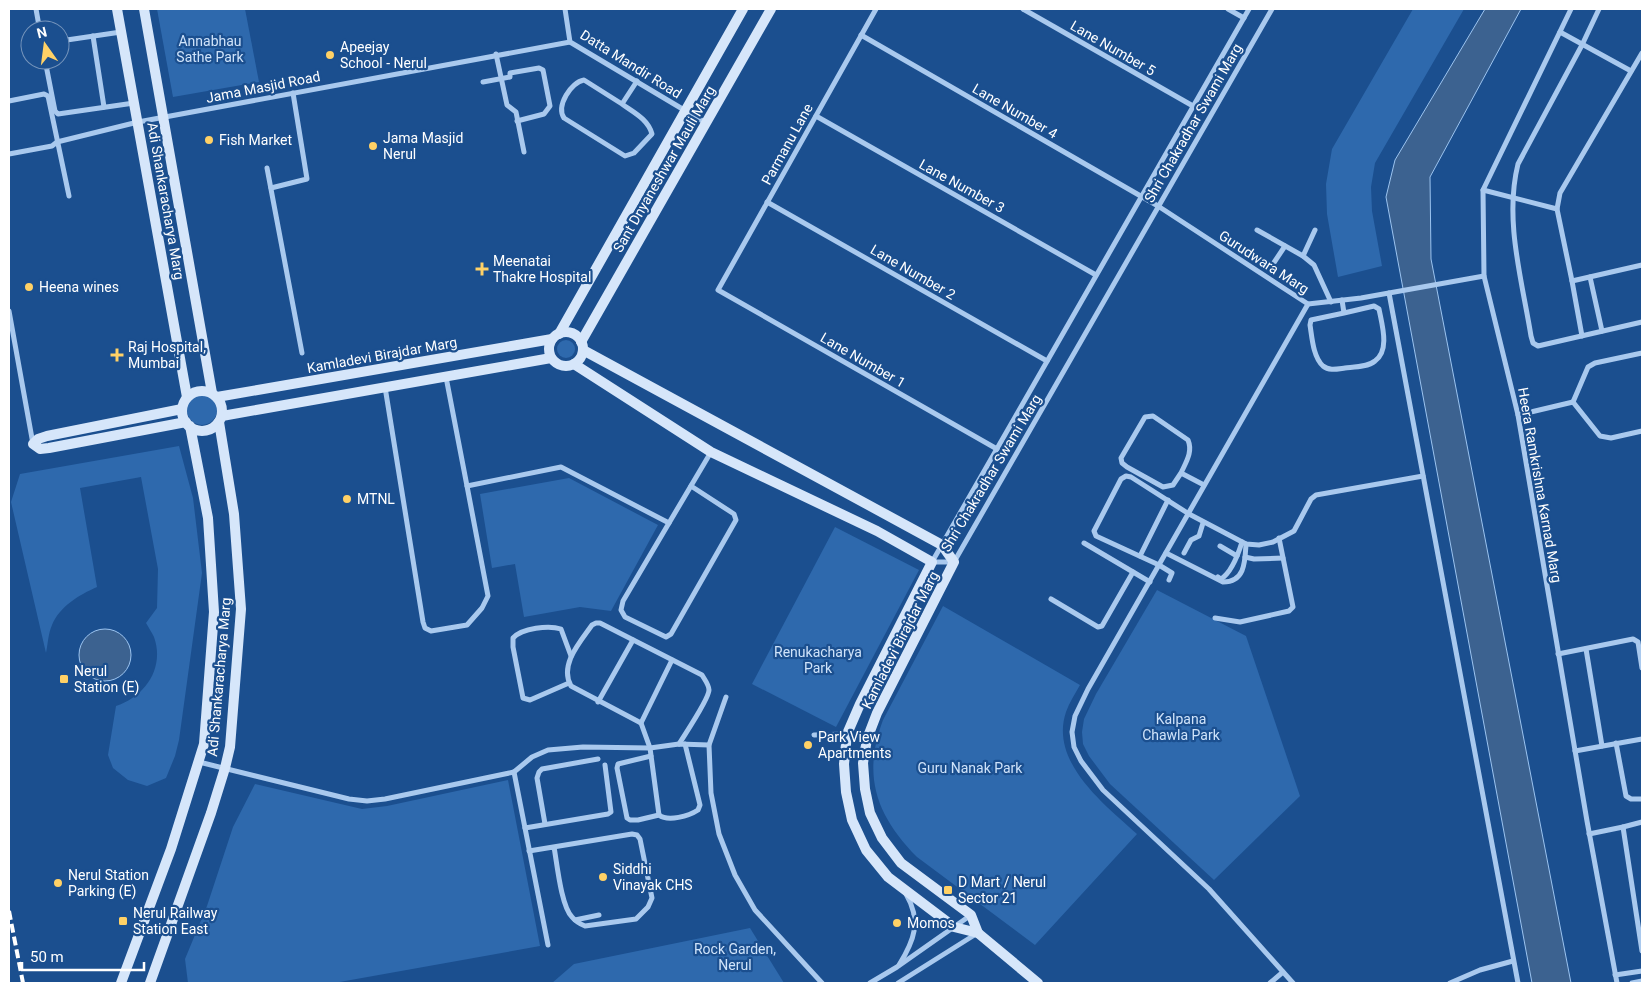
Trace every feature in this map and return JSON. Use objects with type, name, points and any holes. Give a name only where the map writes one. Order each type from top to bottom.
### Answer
[{"type":"street","name":"Adi Shankaracharya Marg","points":[[117,9],[187,397]]},
{"type":"street","name":"Adi Shankaracharya Marg","points":[[144,9],[214,395]]},
{"type":"street","name":"Datta Mandir Road","points":[[565,9],[570,42],[706,123]]},
{"type":"street","name":"Sant Dnyaneshwar Mauli Marg","points":[[555,336],[743,9]]},
{"type":"street","name":"Sant Dnyaneshwar Mauli Marg","points":[[582,346],[771,9]]},
{"type":"street","name":"Parmanu Lane","points":[[718,290],[876,9]]},
{"type":"street","name":"Lane Number 5","points":[[1022,9],[1193,106]]},
{"type":"street","points":[[1228,9],[1244,18]]},
{"type":"street","name":"Shri Chakradhar Swami Marg","points":[[932,562],[1249,9]]},
{"type":"street","name":"Shri Chakradhar Swami Marg","points":[[932,562],[954,562],[1272,9]]},
{"type":"street","name":"Heera Ramkrishna Karnad Marg","points":[[1571,9],[1483,190],[1484,276],[1518,415],[1589,834],[1617,983]]},
{"type":"street","points":[[1599,9],[1582,45],[1518,164],[1514,177],[1512,224],[1533,343],[1538,346],[1642,322]]},
{"type":"street","points":[[70,39],[122,32]]},
{"type":"street","points":[[1560,32],[1632,71]]},
{"type":"street","name":"Lane Number 4","points":[[861,35],[1158,206]]},
{"type":"street","points":[[93,36],[104,107]]},
{"type":"street","name":"Jama Masjid Road","points":[[9,154],[52,146],[57,142],[138,122],[496,54],[570,42]]},
{"type":"street","points":[[1582,336],[1557,209],[1560,193],[1642,53]]},
{"type":"street","points":[[496,54],[507,105],[516,112],[524,152]]},
{"type":"street","points":[[484,82],[510,77],[510,73],[539,68],[543,70],[550,106],[544,114],[517,121]]},
{"type":"street","points":[[47,70],[55,110],[58,114],[134,102]]},
{"type":"street","points":[[584,80],[622,104],[644,120],[650,127],[652,134],[634,153],[625,156],[564,118],[561,114],[564,98],[579,81],[584,80]]},
{"type":"street","points":[[622,104],[637,82]]},
{"type":"street","points":[[271,188],[307,179],[293,93]]},
{"type":"street","points":[[9,101],[44,94],[48,96],[69,196]]},
{"type":"street","name":"Lane Number 3","points":[[816,116],[1096,275]]},
{"type":"street","points":[[267,168],[302,353]]},
{"type":"street","points":[[1483,190],[1557,209]]},
{"type":"street","name":"Lane Number 2","points":[[767,202],[1047,361]]},
{"type":"street","name":"Gurudwara Marg","points":[[1158,206],[1308,304],[1392,293],[1484,276]]},
{"type":"street","points":[[1257,230],[1303,256],[1314,265],[1331,302]]},
{"type":"street","points":[[1303,256],[1315,230]]},
{"type":"street","points":[[1273,264],[1285,246]]},
{"type":"street","points":[[1572,281],[1642,265]]},
{"type":"street","points":[[1590,277],[1602,331]]},
{"type":"street","name":"Lane Number 1","points":[[718,290],[997,449]]},
{"type":"street","points":[[1392,293],[1423,476],[1518,983]]},
{"type":"street","points":[[1342,300],[1344,313]]},
{"type":"street","points":[[1293,983],[1209,889],[1103,790],[1080,761],[1074,747],[1072,732],[1075,716],[1088,689],[1308,304]]},
{"type":"street","points":[[1374,306],[1378,310],[1384,342],[1381,354],[1374,362],[1332,370],[1323,366],[1320,362],[1315,350],[1310,325],[1311,320],[1344,313],[1374,306]]},
{"type":"street","points":[[9,311],[33,444]]},
{"type":"street","points":[[569,332],[578,337],[582,346],[580,358],[574,364],[569,366],[559,365],[551,358],[549,348],[555,336],[569,332]]},
{"type":"street","name":"Kamladevi Birajdar Marg","points":[[214,395],[555,336]]},
{"type":"street","name":"Kamladevi Birajdar Marg","points":[[582,346],[942,545],[954,562],[877,713],[866,739],[863,763],[870,813],[882,838],[902,863],[971,916],[978,933]]},
{"type":"street","points":[[1573,402],[1588,367],[1595,362],[1642,353]]},
{"type":"street","points":[[33,444],[40,448],[49,448],[188,424],[202,430],[209,430],[220,419],[385,387],[551,358]]},
{"type":"street","name":"Kamladevi Birajdar Marg","points":[[574,364],[711,452],[877,531],[932,562],[860,704],[847,734],[844,764],[846,792],[852,820],[866,850],[888,877],[954,927],[978,933],[1038,983]]},
{"type":"street","points":[[385,387],[425,628],[431,631],[468,625],[482,608],[488,596],[446,376]]},
{"type":"street","points":[[188,424],[183,416],[182,409],[187,397],[199,391],[214,395],[221,402],[220,419]]},
{"type":"street","points":[[1518,415],[1573,402]]},
{"type":"street","points":[[1573,402],[1600,436],[1611,438],[1642,431]]},
{"type":"street","points":[[33,444],[38,439],[47,436],[182,409]]},
{"type":"street","points":[[1153,416],[1188,440],[1190,456],[1182,473],[1172,485],[1163,487],[1122,463],[1121,458],[1145,417],[1153,416]]},
{"type":"street","name":"Adi Shankaracharya Marg","points":[[150,983],[211,813],[230,747],[241,609],[234,514],[220,419]]},
{"type":"street","name":"Adi Shankaracharya Marg","points":[[120,983],[171,849],[204,744],[214,612],[208,518],[188,424]]},
{"type":"street","points":[[691,486],[734,514],[736,520],[672,634],[666,636],[625,617],[621,610],[623,601],[711,452]]},
{"type":"street","points":[[467,486],[561,467],[669,523]]},
{"type":"street","points":[[1182,473],[1204,486]]},
{"type":"street","points":[[1169,580],[1172,573],[1159,565],[1101,540],[1096,536],[1094,531],[1121,479],[1126,476],[1132,477],[1203,523],[1244,543],[1259,545],[1294,531],[1311,499],[1316,495],[1423,476]]},
{"type":"street","points":[[1140,556],[1168,500]]},
{"type":"street","points":[[1184,553],[1191,540],[1199,536],[1203,523]]},
{"type":"street","points":[[1215,618],[1240,622],[1289,611],[1293,607],[1279,538]]},
{"type":"street","points":[[1084,543],[1150,582]]},
{"type":"street","points":[[1217,577],[1221,579],[1225,576],[1244,543]]},
{"type":"street","points":[[1166,553],[1223,582],[1231,582],[1236,580],[1243,570],[1245,557],[1244,543]]},
{"type":"street","points":[[1220,546],[1237,556]]},
{"type":"street","points":[[1245,557],[1254,559],[1283,558]]},
{"type":"street","points":[[1051,599],[1098,627],[1102,626],[1134,572]]},
{"type":"street","points":[[651,756],[618,764],[627,818],[638,820],[659,815],[669,818],[694,813],[698,810],[700,805],[682,744],[709,691],[707,683],[702,675],[600,623],[596,623],[592,625],[571,656],[568,680],[571,686],[598,702],[641,723],[650,748],[659,815]]},
{"type":"street","points":[[569,683],[530,700],[523,698],[513,638],[516,635],[540,628],[554,627],[561,629],[571,656]]},
{"type":"street","points":[[598,702],[633,640]]},
{"type":"street","points":[[1558,654],[1633,640],[1638,642],[1642,668]]},
{"type":"street","points":[[1586,649],[1602,746]]},
{"type":"street","points":[[641,723],[672,660]]},
{"type":"street","points":[[726,697],[709,745],[712,793],[719,834],[735,875],[755,910],[822,983]]},
{"type":"street","points":[[814,735],[847,734]]},
{"type":"street","points":[[1575,751],[1642,739]]},
{"type":"street","points":[[1616,743],[1626,796],[1631,800],[1642,799]]},
{"type":"street","points":[[199,762],[367,801],[386,800],[514,772],[532,757],[548,750],[583,747],[650,748],[682,744],[709,745]]},
{"type":"street","points":[[545,824],[537,778],[539,772],[542,769],[598,759]]},
{"type":"street","points":[[525,828],[611,812],[605,765]]},
{"type":"street","points":[[514,772],[548,945]]},
{"type":"street","points":[[1589,834],[1642,822]]},
{"type":"street","points":[[1623,827],[1642,951]]},
{"type":"street","points":[[529,851],[632,834],[637,835],[640,839],[652,898],[648,907],[636,919],[585,926],[574,920],[570,916],[562,894],[554,847]]},
{"type":"street","points":[[897,967],[911,944],[915,932],[913,909],[902,888]]},
{"type":"street","points":[[574,920],[599,915]]},
{"type":"street","points":[[870,983],[897,967],[971,916]]},
{"type":"street","points":[[898,983],[978,933]]},
{"type":"street","points":[[1450,983],[1480,970],[1514,960]]},
{"type":"street","points":[[1615,975],[1642,971]]},
{"type":"street","points":[[1270,983],[1283,972]]},
{"type":"street","points":[[1632,983],[1642,981]]},
{"type":"green space","name":"Annabhau Sathe Park","points":[[157,9],[245,9],[259,82],[173,97]]},
{"type":"green space","points":[[1413,9],[1464,9],[1375,163],[1371,187],[1372,211],[1382,266],[1338,277],[1327,214],[1326,184],[1332,149]]},
{"type":"green space","points":[[562,340],[570,340],[575,345],[573,356],[562,358],[557,353],[557,345]]},
{"type":"green space","points":[[202,395],[208,396],[216,404],[216,416],[208,424],[202,425],[196,424],[188,416],[187,410],[188,404],[196,396]]},
{"type":"green space","points":[[179,446],[193,498],[202,573],[179,740],[175,756],[166,778],[147,786],[128,780],[113,768],[108,755],[116,706],[136,696],[144,688],[150,680],[157,660],[157,648],[154,637],[146,623],[157,608],[158,569],[141,477],[80,488],[97,587],[77,598],[55,618],[49,635],[46,653],[11,502],[20,474]]},
{"type":"green space","points":[[569,478],[658,525],[611,611],[580,607],[524,617],[515,564],[492,568],[480,494]]},
{"type":"green space","name":"Renukacharya Park","points":[[835,527],[919,570],[836,727],[752,684]]},
{"type":"green space","name":"Kalpana Chawla Park","points":[[1157,590],[1246,636],[1300,796],[1214,880],[1110,784],[1089,756],[1083,744],[1084,719],[1096,694]]},
{"type":"green space","name":"Guru Nanak Park","points":[[943,606],[1080,685],[1066,712],[1063,730],[1065,748],[1083,781],[1110,810],[1137,834],[1035,945],[917,857],[891,826],[877,794],[874,777],[874,759],[883,720]]},
{"type":"green space","points":[[508,780],[540,946],[334,983],[188,983],[185,959],[207,906],[233,827],[255,784],[362,809],[387,806]]},
{"type":"green space","name":"Rock Garden, Nerul","points":[[750,928],[784,983],[552,983],[574,964]]},
{"type":"shaded area","points":[[1485,9],[1521,9],[1430,177],[1431,259],[1571,983],[1532,983],[1386,197],[1395,160]]},
{"type":"shaded area","points":[[105,629],[115,631],[123,637],[129,645],[131,655],[129,665],[123,673],[115,679],[105,681],[95,679],[87,673],[81,665],[79,655],[81,645],[87,637],[95,631]]},
{"type":"railway","points":[[9,911],[23,983]]},
{"type":"place","name":"Apeejay School - Nerul","points":[[330,55]]},
{"type":"place","name":"Fish Market","points":[[209,140]]},
{"type":"place","name":"Jama Masjid Nerul","points":[[373,146]]},
{"type":"place","name":"Meenatai Thakre Hospital","points":[[482,269]]},
{"type":"place","name":"Heena wines","points":[[29,287]]},
{"type":"place","name":"Raj Hospital, Mumbai","points":[[117,355]]},
{"type":"place","name":"MTNL","points":[[347,499]]},
{"type":"place","name":"Nerul Station (E)","points":[[64,679]]},
{"type":"place","name":"Park View Apartments","points":[[808,745]]},
{"type":"place","name":"Siddhi Vinayak CHS","points":[[603,877]]},
{"type":"place","name":"Nerul Station Parking (E)","points":[[58,883]]},
{"type":"place","name":"D Mart / Nerul Sector 21","points":[[948,890]]},
{"type":"place","name":"Nerul Railway Station East","points":[[123,921]]},
{"type":"place","name":"Momos","points":[[897,923]]}]
